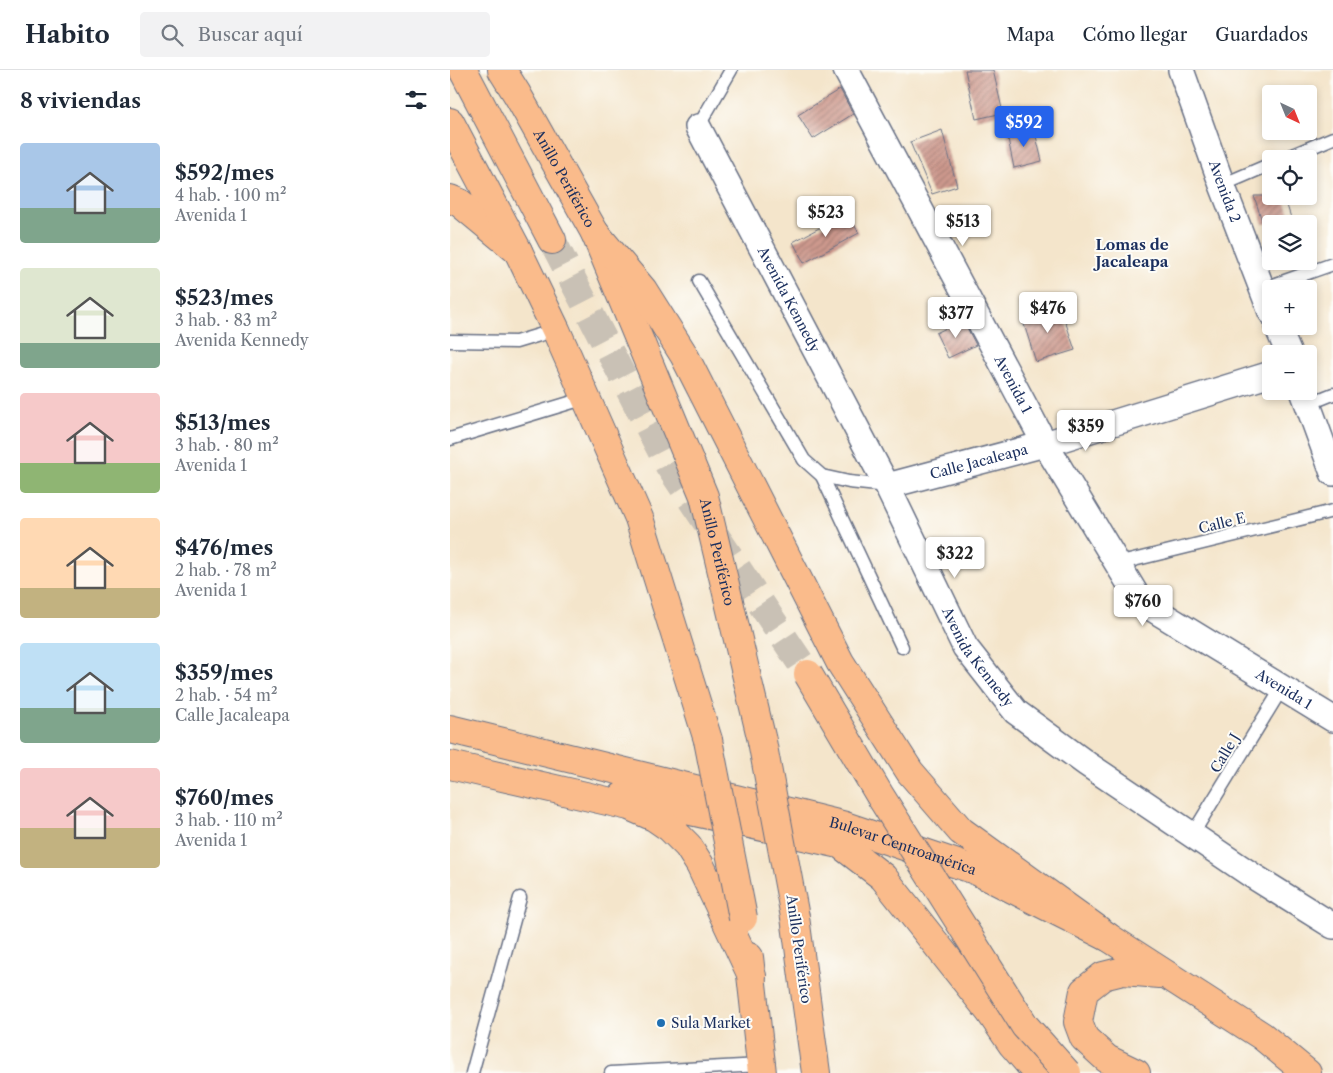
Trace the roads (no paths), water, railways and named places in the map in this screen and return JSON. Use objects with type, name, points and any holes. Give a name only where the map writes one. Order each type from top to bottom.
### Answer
[{"type":"main road","points":[[463,70],[552,240]]},
{"type":"main road","name":"Anillo Periférico","points":[[502,70],[595,233],[704,496],[762,741],[795,916],[816,1073]]},
{"type":"main road","points":[[450,122],[518,251],[556,330],[639,518],[708,740],[743,918],[752,976],[761,1069]]},
{"type":"main road","points":[[450,198],[460,203],[518,251]]},
{"type":"main road","points":[[595,233],[643,290],[684,354],[840,662],[910,772],[961,831],[1108,937]]},
{"type":"main road","points":[[808,674],[879,794],[1025,1026],[1067,1073]]},
{"type":"main road","name":"Bulevar Centroamérica","points":[[450,729],[842,825],[975,870],[1108,937],[1262,1036],[1307,1073]]},
{"type":"main road","name":"Bulevar Centroamérica","points":[[450,752],[644,802],[840,844],[883,877],[990,1012],[1012,1044],[1037,1073]]},
{"type":"main road","points":[[450,765],[629,806],[654,817],[670,828],[688,846],[700,865],[752,976]]},
{"type":"main road","points":[[1136,1073],[1107,1059],[1084,1038],[1078,1022],[1084,992],[1103,976],[1123,971],[1164,974]]},
{"type":"street","name":"Avenida 1","points":[[846,70],[1045,444],[1140,601],[1333,719]]},
{"type":"street","name":"Avenida 2","points":[[1181,70],[1222,185],[1262,288]]},
{"type":"street","name":"Avenida Kennedy","points":[[698,128],[887,486],[965,647],[1016,712],[1087,764],[1192,835],[1333,926]]},
{"type":"street","name":"Calle Jacaleapa","points":[[887,486],[1045,444],[1262,377]]},
{"type":"street","points":[[1306,400],[1333,473]]},
{"type":"lane","points":[[698,128],[731,70]]},
{"type":"lane","points":[[1305,150],[1333,138]]},
{"type":"lane","points":[[1222,185],[1262,168]]},
{"type":"lane","points":[[1304,280],[1333,264]]},
{"type":"lane","points":[[699,281],[804,460],[822,476],[902,646]]},
{"type":"lane","points":[[450,341],[516,342],[556,330]]},
{"type":"lane","points":[[1317,396],[1333,394]]},
{"type":"lane","points":[[450,439],[586,398]]},
{"type":"lane","points":[[822,476],[849,482],[887,486]]},
{"type":"lane","name":"Calle E","points":[[1117,564],[1333,512]]},
{"type":"lane","name":"Calle J","points":[[1192,835],[1282,688]]},
{"type":"lane","points":[[472,1073],[520,898]]},
{"type":"lane","points":[[611,1073],[761,1069]]},
{"type":"tunnel","points":[[552,240],[669,466],[808,674]]},
{"type":"place","name":"Sula Market","points":[[661,1023]]},
{"type":"district","name":"Lomas de Jacaleapa","points":[[1132,254]]}]
